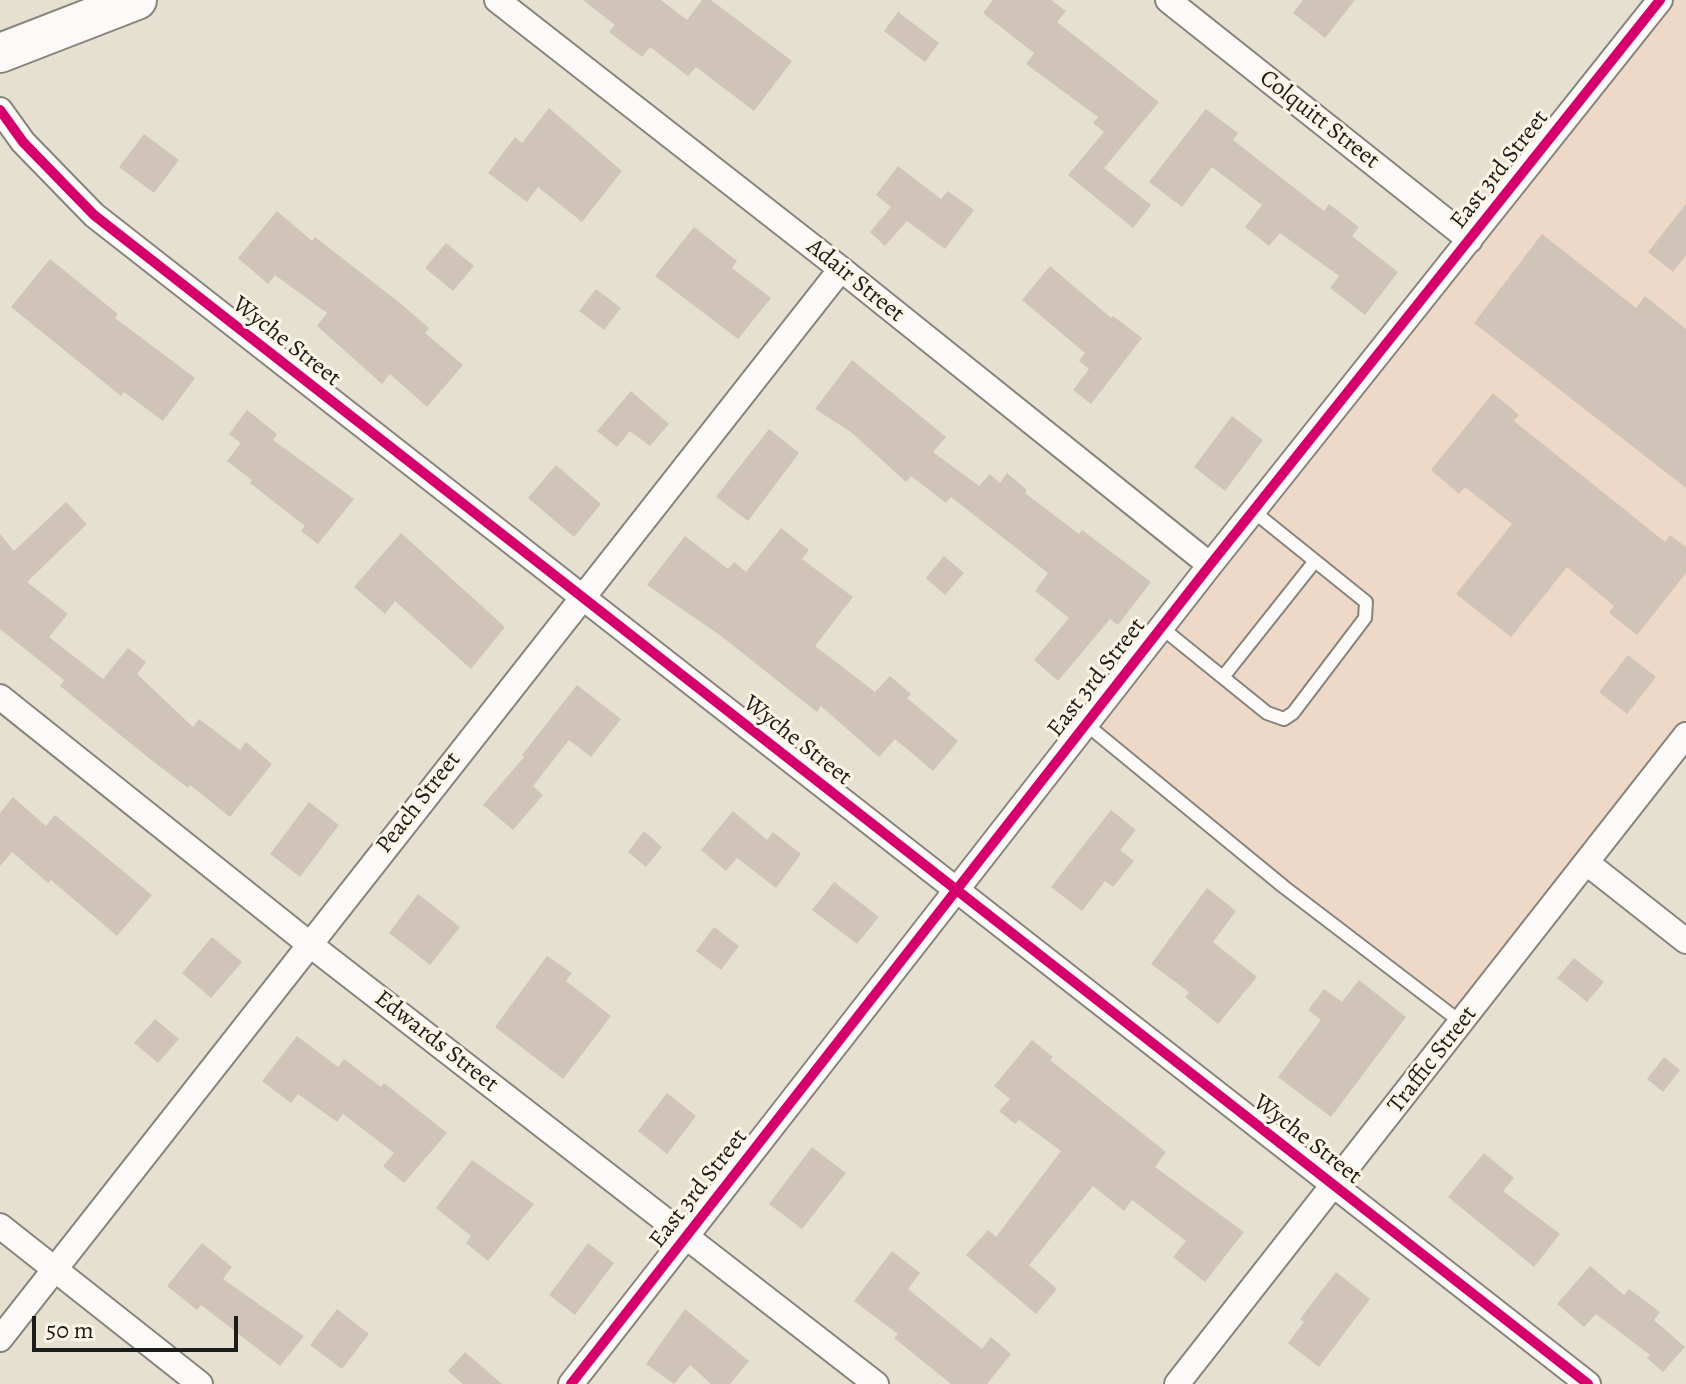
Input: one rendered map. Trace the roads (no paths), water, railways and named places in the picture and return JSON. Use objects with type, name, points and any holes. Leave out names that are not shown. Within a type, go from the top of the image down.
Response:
[{"type":"main road","points":[[0,53],[137,0]]},
{"type":"street","name":"Adair Street","points":[[497,0],[841,269],[1210,565]]},
{"type":"street","name":"Colquitt Street","points":[[1168,0],[1470,240]]},
{"type":"street","name":"East 3rd Street","points":[[571,1384],[1210,565],[1660,0]]},
{"type":"street","name":"Wyche Street","points":[[0,110],[23,142],[94,215],[1588,1384]]},
{"type":"street","name":"Peach Street","points":[[0,1339],[308,943],[841,269]]},
{"type":"street","name":"Edwards Street","points":[[0,697],[308,943],[876,1384]]},
{"type":"street","name":"Traffic Street","points":[[1177,1384],[1686,735]]},
{"type":"street","points":[[1587,863],[1686,941]]},
{"type":"street","points":[[0,1226],[200,1384]]},
{"type":"lane","points":[[1162,628],[1276,718],[1293,713],[1365,618],[1366,610],[1361,596],[1253,511]]},
{"type":"lane","points":[[1223,677],[1315,561]]},
{"type":"lane","points":[[1087,725],[1284,887],[1462,1023]]}]
